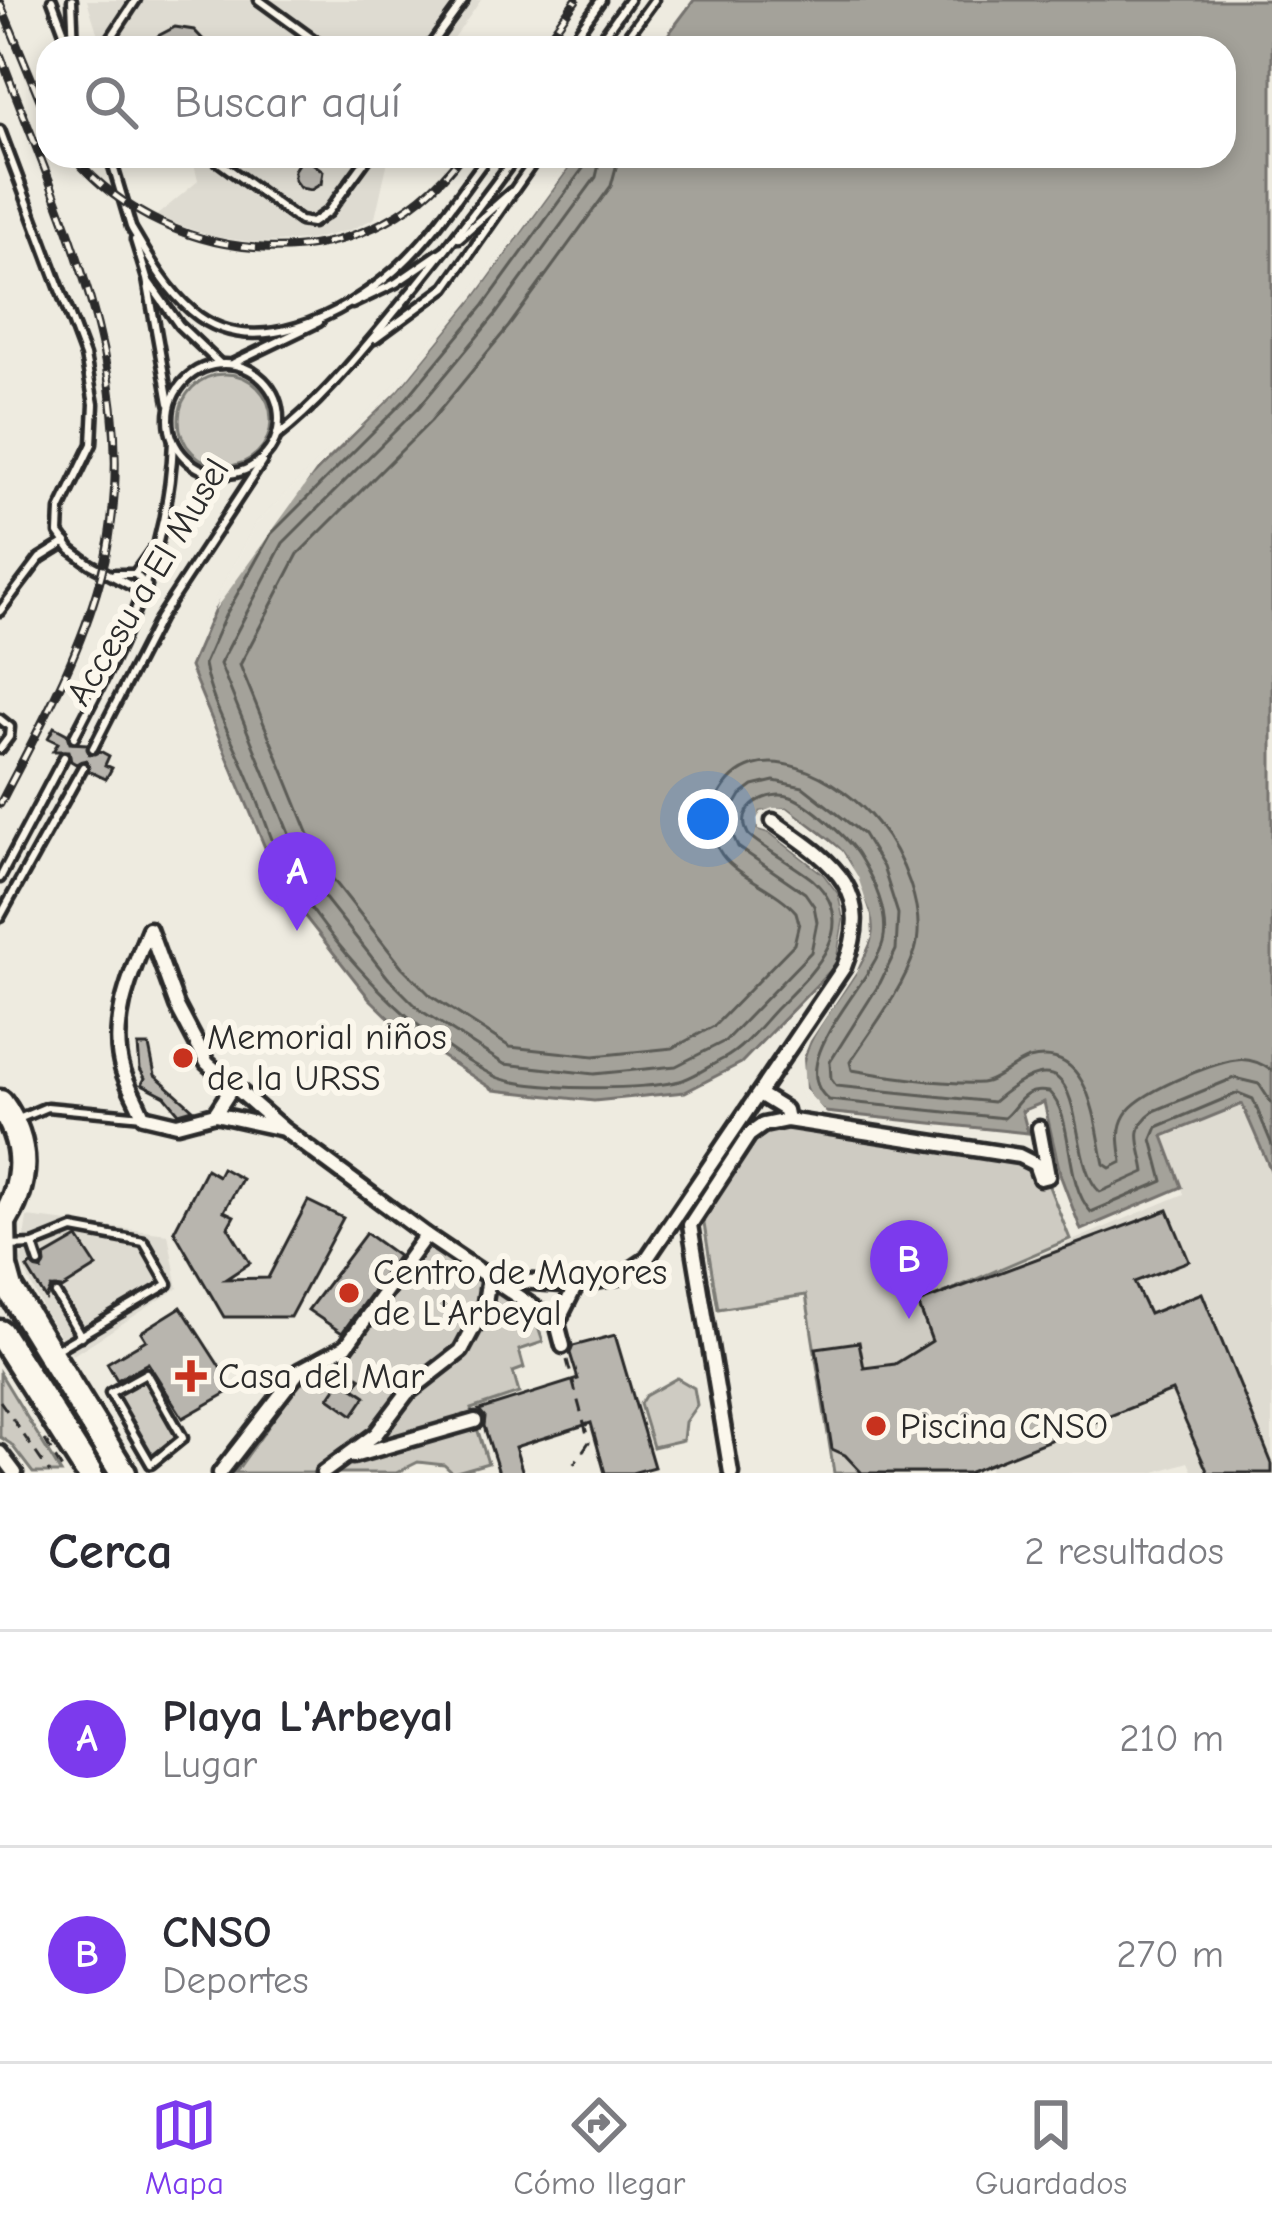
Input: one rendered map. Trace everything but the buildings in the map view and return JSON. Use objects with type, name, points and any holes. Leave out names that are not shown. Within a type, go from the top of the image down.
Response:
[{"type":"highway","points":[[6,1112],[20,1143],[23,1166],[19,1193],[2,1232],[10,1289],[85,1412],[132,1471]]},
{"type":"highway","points":[[0,1334],[89,1473]]},
{"type":"street","points":[[323,1473],[376,1434],[407,1393],[461,1351],[493,1279],[576,1285],[622,1276],[646,1260],[844,967],[854,941],[855,908],[845,880],[829,860],[773,821]]},
{"type":"street","points":[[283,1129],[214,1114],[177,1124],[143,1116],[122,1067],[120,1028],[130,976],[149,929],[178,1006],[208,1063],[283,1129],[557,1323],[563,1346]]},
{"type":"street","points":[[214,1114],[233,1086]]},
{"type":"street","points":[[759,1094],[785,1110],[787,1120]]},
{"type":"street","points":[[731,1473],[690,1225],[749,1135],[763,1125],[787,1120],[1019,1156],[1035,1164],[1040,1178],[1048,1176],[1039,1127]]},
{"type":"street","points":[[676,1215],[690,1225]]},
{"type":"street","points":[[222,1472],[237,1442],[299,1371],[346,1346],[426,1234]]},
{"type":"street","points":[[557,1323],[576,1285]]},
{"type":"street","points":[[346,1458],[475,1421]]},
{"type":"street","points":[[0,1453],[15,1473]]},
{"type":"lane","points":[[52,0],[67,36]]},
{"type":"lane","points":[[72,0],[72,36]]},
{"type":"lane","points":[[111,36],[136,0]]},
{"type":"lane","points":[[260,0],[309,36]]},
{"type":"lane","points":[[438,36],[464,0]]},
{"type":"lane","points":[[576,36],[602,0]]},
{"type":"lane","points":[[604,36],[629,0]]},
{"type":"lane","points":[[628,36],[654,0]]},
{"type":"lane","points":[[0,130],[85,356],[94,404],[92,443],[60,510],[59,533],[90,564],[135,588],[147,586]]},
{"type":"lane","points":[[114,168],[147,279],[179,325],[225,364]]},
{"type":"lane","points":[[227,168],[300,221],[312,223],[328,212],[360,168]]},
{"type":"lane","points":[[132,229],[170,286],[194,312],[220,327],[252,334],[284,330],[329,316],[394,271],[479,168]]},
{"type":"lane","points":[[277,436],[367,344],[450,246],[507,168]]},
{"type":"lane","points":[[367,344],[446,287],[529,168]]},
{"type":"lane","points":[[171,406],[185,380],[201,369],[225,364],[396,283],[450,246],[511,192]]},
{"type":"lane","name":"Accesu a El Musel","points":[[74,737],[133,625],[158,540],[173,437],[147,279]]},
{"type":"lane","name":"Accesu a El Musel","points":[[93,748],[159,620],[277,436],[280,417],[264,381],[249,370],[225,364]]},
{"type":"lane","name":"Accesu a El Musel","points":[[173,437],[182,454],[214,473],[235,473],[267,454]]},
{"type":"lane","points":[[135,574],[158,540]]},
{"type":"lane","points":[[0,611],[40,559],[66,542]]},
{"type":"lane","points":[[112,574],[135,574],[147,586]]},
{"type":"lane","points":[[0,719],[10,727],[0,748]]},
{"type":"lane","points":[[0,878],[64,757]]},
{"type":"lane","points":[[0,917],[83,767]]},
{"type":"lane","points":[[6,1112],[47,1107],[143,1116]]},
{"type":"lane","points":[[2,1232],[33,1245],[73,1229],[144,1242],[168,1284],[49,1353]]},
{"type":"lane","points":[[33,1245],[39,1263]]},
{"type":"lane","points":[[56,1294],[81,1336]]},
{"type":"lane","points":[[132,1471],[151,1464],[183,1438],[146,1373],[110,1393],[151,1464]]},
{"type":"path","points":[[563,1346],[590,1442],[574,1464]]},
{"type":"path","points":[[0,1401],[50,1473]]},
{"type":"shaded area","points":[[87,0],[481,0],[456,36],[98,36]]},
{"type":"shaded area","points":[[195,168],[386,168],[375,218],[310,240],[259,243],[214,237],[155,217],[198,181]]},
{"type":"shaded area","points":[[225,374],[257,388],[271,420],[257,452],[225,466],[193,452],[179,420],[193,388]]},
{"type":"shaded area","points":[[1242,1105],[1272,1176],[1272,1473],[1193,1473],[1188,1462],[1152,1473],[992,1473],[989,1467],[974,1473],[909,1404],[944,1358],[920,1305],[1184,1194],[1165,1137]]},
{"type":"shaded area","points":[[786,1126],[1017,1158],[1032,1170],[1039,1186],[1048,1184],[1070,1239],[918,1304],[938,1357],[906,1402],[970,1473],[834,1473],[806,1295],[718,1309],[703,1218],[746,1150]]},
{"type":"shaded area","points":[[27,1217],[168,1234],[178,1288],[73,1355],[45,1313],[21,1263]]},
{"type":"shaded area","points":[[428,1242],[545,1321],[538,1327],[543,1342],[519,1350],[524,1368],[513,1372],[519,1393],[471,1409],[488,1463],[453,1473],[444,1465],[418,1462],[396,1473],[235,1473],[305,1375],[326,1386]]},
{"type":"shaded area","points":[[0,1373],[61,1473],[33,1473],[0,1437]]},
{"type":"shaded area","points":[[146,1373],[183,1438],[151,1464],[110,1393]]},
{"type":"shaded area","points":[[677,1378],[694,1388],[697,1405],[685,1422],[683,1440],[653,1447],[640,1404],[645,1396]]},
{"type":"water","points":[[694,0],[1272,0],[1272,1173],[1242,1104],[1163,1136],[1182,1187],[1081,1230],[1061,1177],[1044,1102],[1022,1111],[1028,1133],[825,1112],[807,1091],[802,1070],[820,1024],[865,955],[872,921],[843,852],[787,808],[761,812],[758,829],[771,833],[824,874],[839,894],[844,920],[836,965],[741,1063],[685,1092],[594,1101],[494,1090],[403,1031],[369,998],[281,886],[190,667],[214,611],[261,527],[398,390],[474,297],[568,168],[1236,168],[1236,36],[667,36]]},
{"type":"pier","points":[[561,168],[568,168],[474,297],[398,390],[319,466],[214,611],[221,592],[202,624],[256,523],[394,386]]},
{"type":"pier","points":[[787,808],[842,851],[858,877],[871,916],[872,937],[857,970],[803,1058],[805,1089],[831,1119],[809,1107],[800,1092],[797,1057],[851,967],[866,936],[865,917],[853,879],[838,855],[785,814],[765,817],[764,825],[828,869],[845,892],[850,921],[839,967],[844,920],[839,894],[824,874],[771,833],[758,829],[761,812]]},
{"type":"railway","points":[[550,36],[576,0]]},
{"type":"railway","points":[[0,3],[36,90]]},
{"type":"railway","points":[[0,54],[36,147]]},
{"type":"railway","points":[[0,804],[81,638],[100,580],[113,510],[115,442],[108,376],[94,311],[44,168]]},
{"type":"railway","points":[[86,168],[114,195],[161,223],[214,241],[268,248],[322,244],[374,227],[421,198],[450,168]]},
{"type":"place","name":"Playa L'Arbeyal","points":[[297,931]]},
{"type":"place","name":"Memorial niños de la URSS","points":[[183,1058]]},
{"type":"place","name":"Centro de Mayores de L'Arbeyal","points":[[349,1293]]},
{"type":"place","name":"CNSO","points":[[909,1319]]},
{"type":"place","name":"Casa del Mar","points":[[191,1376]]},
{"type":"place","name":"Piscina CNSO","points":[[876,1426]]}]
